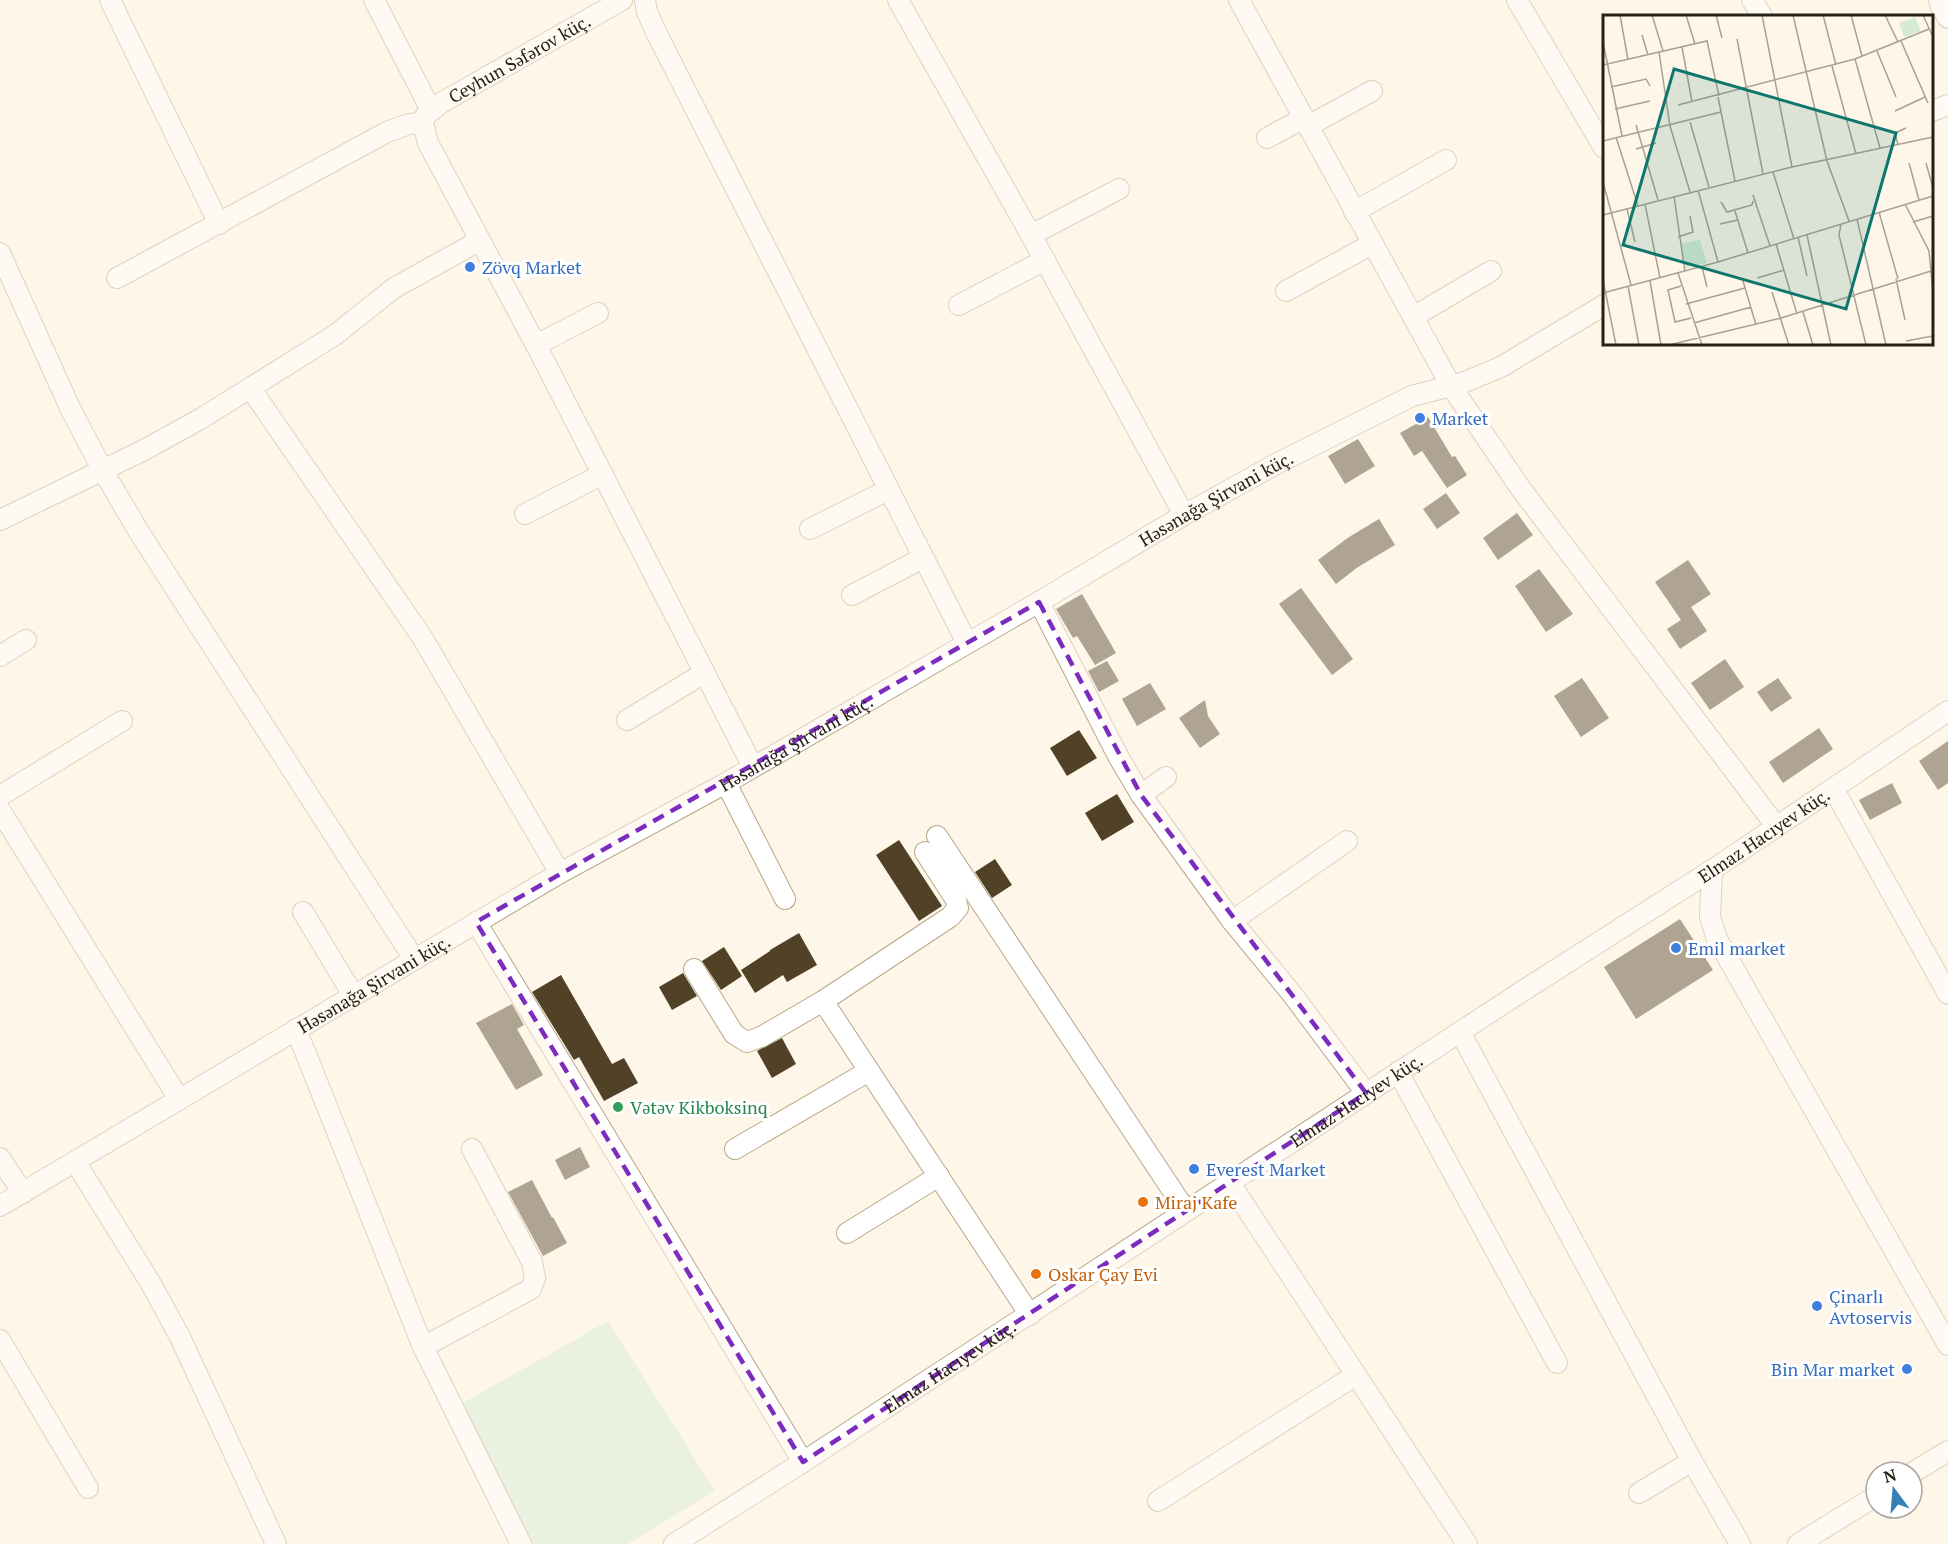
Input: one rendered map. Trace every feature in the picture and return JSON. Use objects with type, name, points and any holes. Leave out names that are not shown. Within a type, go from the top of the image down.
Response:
[{"type":"street","points":[[110,0],[219,224]]},
{"type":"street","points":[[374,0],[427,116],[428,143],[536,345],[753,767]]},
{"type":"street","name":"Ceyhun Səfərov küç.","points":[[117,278],[387,132],[427,116],[622,0]]},
{"type":"street","points":[[645,0],[657,36],[966,644]]},
{"type":"street","points":[[898,0],[1045,260],[1184,515]]},
{"type":"street","points":[[1239,0],[1451,386],[1521,489],[1776,826]]},
{"type":"street","points":[[1517,0],[1603,145]]},
{"type":"street","points":[[1752,0],[1761,15]]},
{"type":"street","points":[[1939,0],[1948,18]]},
{"type":"street","points":[[1268,138],[1372,91]]},
{"type":"street","points":[[1354,212],[1446,160]]},
{"type":"street","points":[[1031,235],[1119,189]]},
{"type":"street","points":[[0,519],[172,435],[251,389],[335,335],[394,288],[479,241]]},
{"type":"street","points":[[1286,291],[1372,244]]},
{"type":"street","points":[[0,253],[71,410],[102,469],[139,532],[414,959]]},
{"type":"street","points":[[959,305],[1045,260]]},
{"type":"street","points":[[1413,317],[1491,272]]},
{"type":"street","name":"Həsənağa Şirvani küç.","points":[[0,1206],[76,1163],[476,922],[560,873],[726,783],[1039,602],[1184,515],[1392,405],[1423,392],[1451,386],[1501,367],[1603,306]]},
{"type":"street","points":[[536,345],[598,313]]},
{"type":"street","points":[[251,389],[422,637],[560,873]]},
{"type":"street","points":[[525,514],[603,474]]},
{"type":"street","points":[[810,530],[888,490]]},
{"type":"street","points":[[852,595],[923,558]]},
{"type":"street","points":[[1039,602],[1119,758],[1141,795],[1232,921],[1292,994],[1366,1093]]},
{"type":"street","points":[[0,656],[26,640]]},
{"type":"street","points":[[627,720],[705,673]]},
{"type":"street","name":"Elmaz Hacıyev küç.","points":[[684,1541],[1398,1072],[1712,870],[1948,711]]},
{"type":"street","points":[[0,796],[122,721]]},
{"type":"street","points":[[1141,795],[1166,777]]},
{"type":"street","points":[[726,783],[785,899]]},
{"type":"street","points":[[1833,788],[1948,994]]},
{"type":"street","points":[[0,810],[179,1099]]},
{"type":"street","points":[[937,836],[1186,1211]]},
{"type":"street","points":[[1232,921],[1347,841]]},
{"type":"street","points":[[694,969],[734,1034],[747,1042],[761,1037],[823,1001],[950,917],[958,908],[956,900],[925,852]]},
{"type":"street","points":[[1712,870],[1710,917],[1717,939],[1948,1345]]},
{"type":"street","points":[[303,912],[353,995]]},
{"type":"street","points":[[476,922],[803,1462]]},
{"type":"street","points":[[823,1001],[1030,1315]]},
{"type":"street","points":[[296,1029],[423,1347],[521,1544]]},
{"type":"street","points":[[1460,1032],[1692,1461],[1740,1544]]},
{"type":"street","points":[[735,1149],[869,1071]]},
{"type":"street","points":[[1398,1072],[1557,1363]]},
{"type":"street","points":[[423,1347],[531,1289],[535,1278],[532,1262],[472,1149]]},
{"type":"street","points":[[0,1158],[23,1193]]},
{"type":"street","points":[[76,1163],[150,1282],[180,1337],[276,1544]]},
{"type":"street","points":[[847,1233],[939,1176]]},
{"type":"street","points":[[1230,1183],[1467,1544]]},
{"type":"street","points":[[0,1340],[88,1488]]},
{"type":"street","points":[[1158,1501],[1356,1375]]},
{"type":"street","points":[[1924,1466],[1948,1451]]},
{"type":"street","points":[[1639,1493],[1692,1461]]},
{"type":"street","points":[[1798,1544],[1864,1503]]},
{"type":"highlighted area","points":[[1039,602],[1141,795],[1366,1093],[803,1462],[476,922]]},
{"type":"green space","points":[[608,1321],[715,1491],[628,1544],[526,1544],[461,1404]]},
{"type":"building","points":[[1428,417],[1452,457],[1455,456],[1467,475],[1447,488],[1422,451],[1414,456],[1400,433]]},
{"type":"building","points":[[1358,439],[1375,466],[1345,484],[1328,456]]},
{"type":"building","points":[[1446,493],[1460,513],[1437,529],[1423,509]]},
{"type":"building","points":[[1517,513],[1533,535],[1498,560],[1483,538]]},
{"type":"building","points":[[1379,519],[1395,545],[1358,567],[1336,584],[1318,560]]},
{"type":"building","points":[[1688,560],[1711,594],[1691,607],[1707,631],[1680,649],[1667,629],[1681,620],[1655,582]]},
{"type":"building","points":[[1539,569],[1573,614],[1546,632],[1515,586]]},
{"type":"building","points":[[1301,588],[1353,659],[1332,675],[1279,604]]},
{"type":"building","points":[[1082,594],[1116,653],[1095,665],[1077,636],[1073,638],[1056,609]]},
{"type":"building","points":[[1725,659],[1744,687],[1710,710],[1691,683]]},
{"type":"building","points":[[1107,661],[1119,681],[1099,692],[1088,671]]},
{"type":"building","points":[[1582,678],[1609,718],[1581,737],[1554,696]]},
{"type":"building","points":[[1778,678],[1792,698],[1771,712],[1757,692]]},
{"type":"building","points":[[1150,683],[1166,709],[1137,726],[1122,699]]},
{"type":"building","points":[[1205,700],[1208,716],[1220,734],[1200,748],[1179,718]]},
{"type":"building","points":[[1819,728],[1833,749],[1783,783],[1769,762]]},
{"type":"building","points":[[1079,730],[1097,758],[1067,776],[1050,748]]},
{"type":"building","points":[[1948,741],[1948,783],[1938,790],[1919,761]]},
{"type":"building","points":[[1892,783],[1902,803],[1870,820],[1859,800]]},
{"type":"building","points":[[1117,794],[1134,822],[1102,841],[1085,813]]},
{"type":"building","points":[[899,840],[942,906],[919,921],[876,855]]},
{"type":"building","points":[[995,859],[1012,885],[992,898],[975,872]]},
{"type":"building","points":[[1680,919],[1713,970],[1636,1019],[1604,967]]},
{"type":"building","points":[[799,933],[817,965],[787,982],[783,975],[755,993],[741,970]]},
{"type":"building","points":[[724,947],[742,976],[721,990],[702,961]]},
{"type":"building","points":[[683,973],[697,996],[672,1010],[659,987]]},
{"type":"building","points":[[561,975],[612,1064],[624,1058],[638,1083],[604,1101],[579,1057],[574,1060],[532,992]]},
{"type":"building","points":[[512,1004],[524,1025],[517,1029],[543,1075],[516,1090],[476,1023]]},
{"type":"building","points":[[782,1038],[796,1064],[772,1078],[757,1051]]},
{"type":"building","points":[[580,1147],[590,1167],[565,1180],[555,1160]]},
{"type":"building","points":[[532,1180],[567,1243],[543,1256],[508,1192]]},
{"type":"place","name":"Zövq Market","points":[[470,267]]},
{"type":"place","name":"Market","points":[[1420,418]]},
{"type":"place","name":"Emil market","points":[[1676,948]]},
{"type":"place","name":"Vətəv Kikboksinq","points":[[618,1107]]},
{"type":"place","name":"Everest Market","points":[[1194,1169]]},
{"type":"place","name":"Miraj Kafe","points":[[1143,1202]]},
{"type":"place","name":"Oskar Çay Evi","points":[[1036,1274]]},
{"type":"place","name":"Çinarlı Avtoservis","points":[[1817,1306]]},
{"type":"place","name":"Bin Mar market","points":[[1907,1369]]}]
